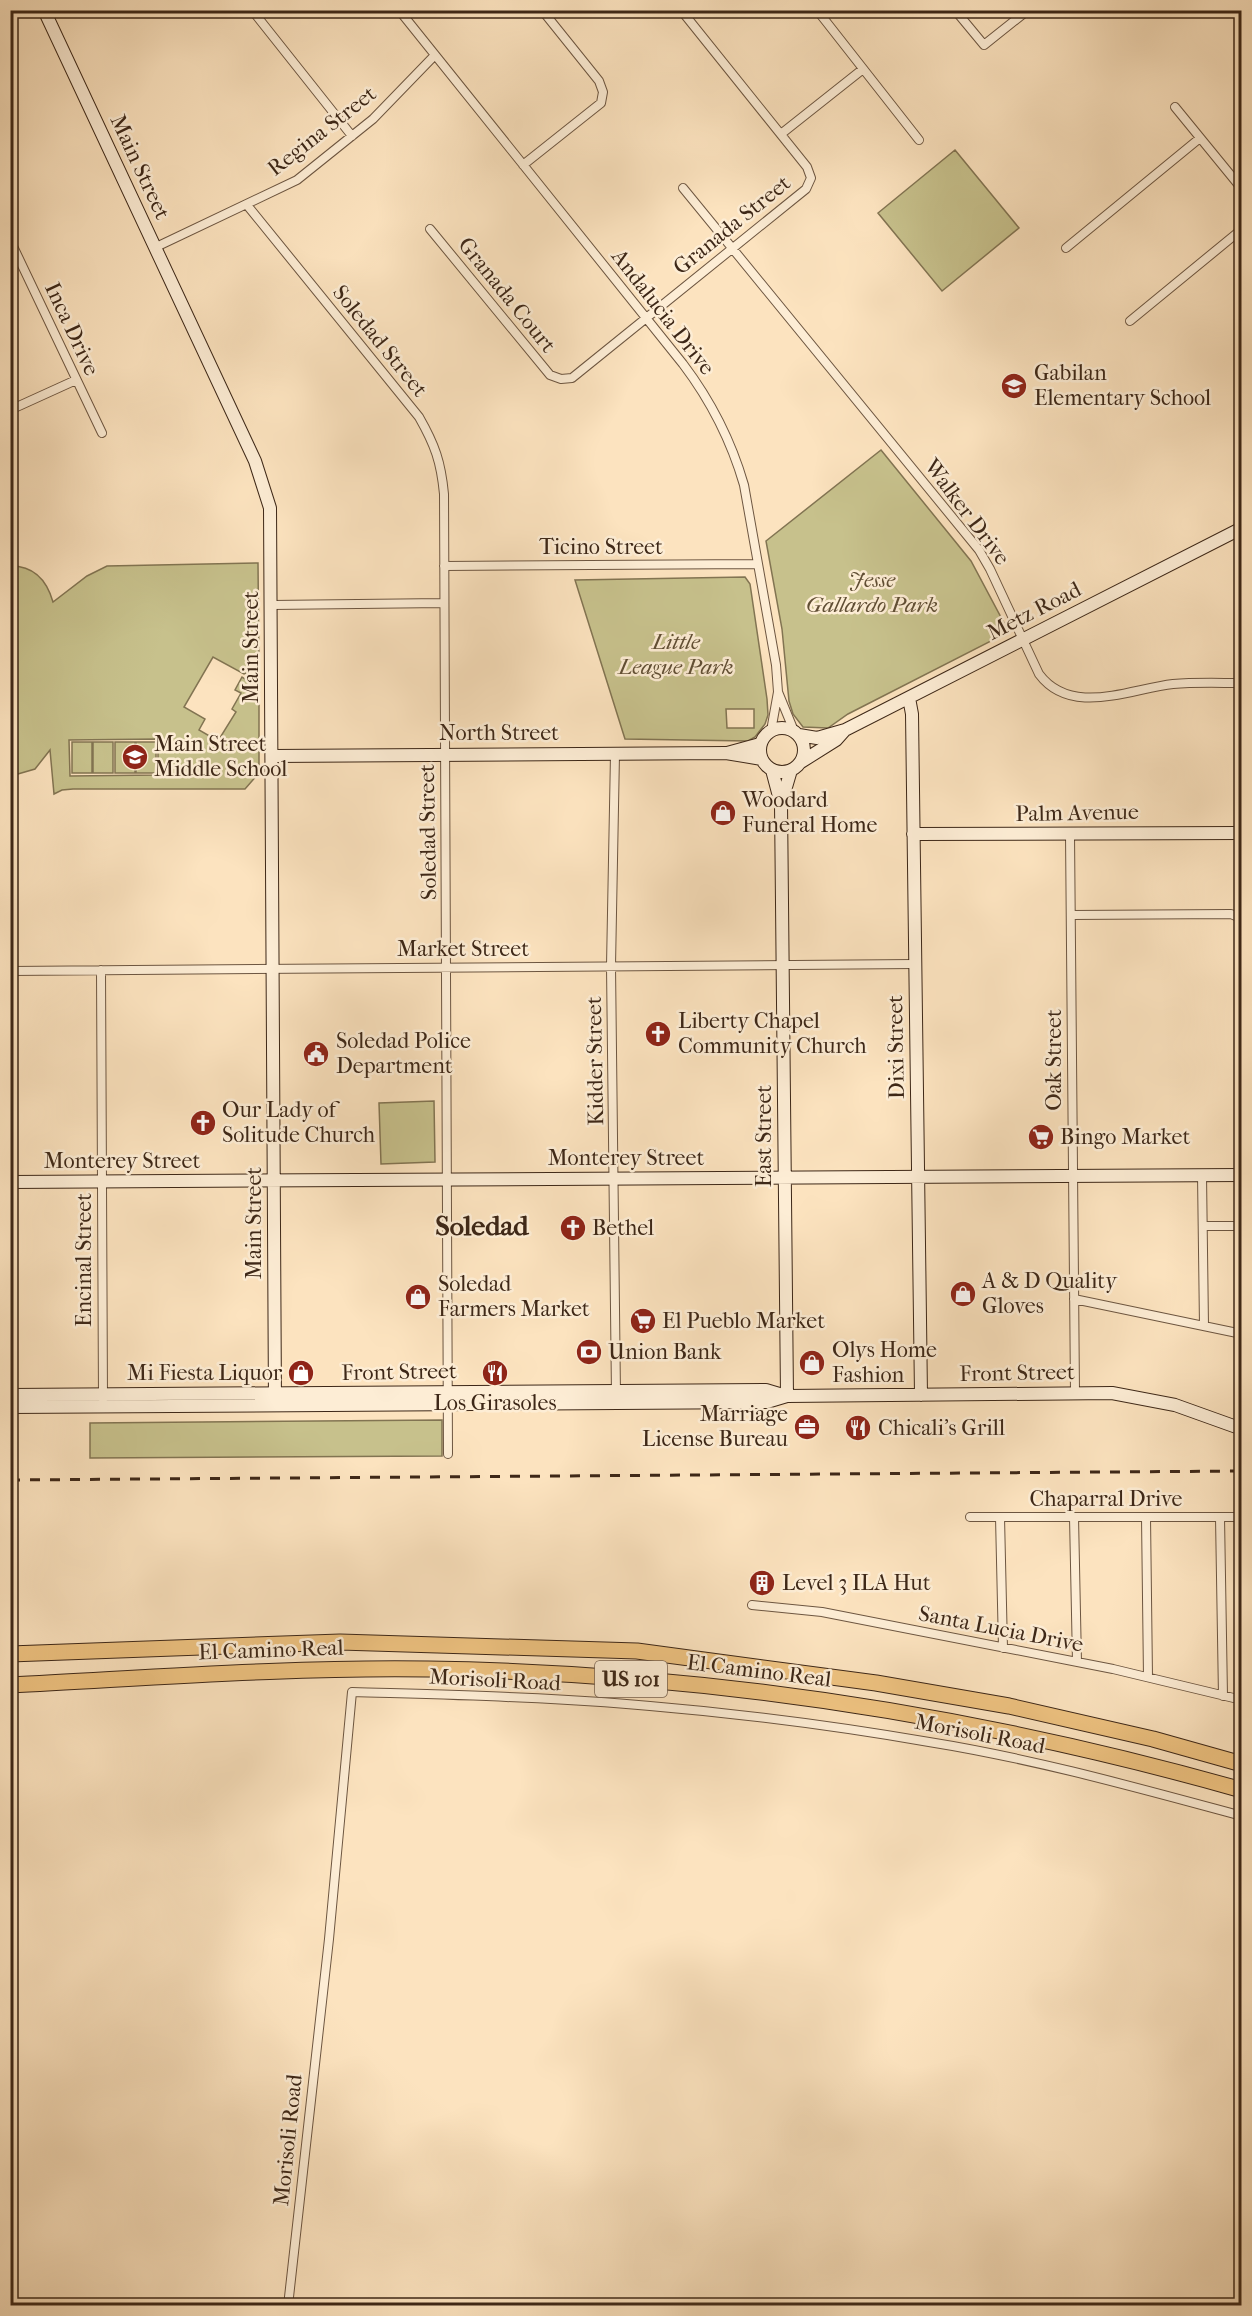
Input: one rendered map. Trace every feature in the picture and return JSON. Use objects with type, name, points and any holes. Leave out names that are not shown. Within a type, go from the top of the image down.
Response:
[{"type":"highway","name":"El Camino Real","points":[[10,1654],[340,1641],[637,1651],[876,1683],[1009,1706],[1152,1739],[1242,1764]]},
{"type":"highway","name":"El Camino Real","points":[[10,1685],[352,1669],[482,1670],[647,1681],[836,1703],[970,1727],[1103,1755],[1242,1790]]},
{"type":"street","name":"Main Street","points":[[44,10],[264,484],[270,508],[276,1182],[275,1400]]},
{"type":"street","points":[[252,10],[352,136]]},
{"type":"street","name":"Andalucia Drive","points":[[399,10],[698,383],[724,430],[744,484],[776,665],[778,692],[771,730]]},
{"type":"street","points":[[523,165],[601,103],[603,92],[599,81],[542,10]]},
{"type":"street","name":"Granada Street","points":[[646,317],[806,189],[811,178],[807,167],[681,10]]},
{"type":"street","points":[[817,10],[919,140]]},
{"type":"street","points":[[955,10],[984,45],[1028,10]]},
{"type":"street","name":"Regina Street","points":[[154,248],[297,180],[373,119],[435,55]]},
{"type":"street","points":[[781,134],[863,69]]},
{"type":"street","points":[[1175,107],[1242,189]]},
{"type":"street","points":[[1066,249],[1200,138]]},
{"type":"street","name":"Walker Drive","points":[[684,188],[979,550],[1044,681],[1055,690],[1069,696],[1111,696],[1174,684],[1242,683]]},
{"type":"street","name":"Soledad Street","points":[[247,205],[419,417],[435,444],[442,465],[447,967],[448,1454]]},
{"type":"street","name":"Granada Court","points":[[430,229],[549,375],[561,379],[572,378],[646,317]]},
{"type":"street","points":[[1130,321],[1242,229]]},
{"type":"street","name":"Inca Drive","points":[[10,240],[102,433]]},
{"type":"street","points":[[10,410],[76,380]]},
{"type":"street","name":"Metz Road","points":[[797,733],[817,738],[845,730],[1242,528]]},
{"type":"street","name":"Ticino Street","points":[[444,566],[757,564]]},
{"type":"street","points":[[272,605],[443,603]]},
{"type":"street","name":"Andalucia Drive","points":[[778,692],[797,733]]},
{"type":"street","name":"Dixi Street","points":[[909,698],[912,714],[921,1395]]},
{"type":"street","points":[[783,728],[797,733],[804,746],[801,762],[791,770],[782,773],[772,770],[762,759],[760,744],[771,730],[783,728]]},
{"type":"street","name":"Metz Road","points":[[801,762],[836,740],[845,730]]},
{"type":"street","name":"North Street","points":[[726,753],[732,749],[760,744]]},
{"type":"street","name":"North Street","points":[[273,756],[726,753],[762,759]]},
{"type":"street","name":"Kidder Street","points":[[615,754],[611,966],[616,1398]]},
{"type":"street","name":"East Street","points":[[772,770],[781,804],[787,1396]]},
{"type":"street","name":"East Street","points":[[781,804],[791,770]]},
{"type":"street","name":"Palm Avenue","points":[[913,834],[1242,833]]},
{"type":"street","name":"Oak Street","points":[[1070,834],[1075,1393]]},
{"type":"street","points":[[1071,915],[1231,914],[1239,918],[1242,923]]},
{"type":"street","name":"Market Street","points":[[10,971],[915,964]]},
{"type":"street","name":"Encinal Street","points":[[101,970],[103,1401]]},
{"type":"street","points":[[1202,1175],[1204,1326]]},
{"type":"street","name":"Monterey Street","points":[[10,1182],[1242,1175]]},
{"type":"street","points":[[1203,1226],[1242,1226]]},
{"type":"street","points":[[1074,1299],[1242,1334]]},
{"type":"street","name":"Front Street","points":[[10,1407],[103,1401],[616,1398],[766,1390],[787,1396],[1075,1393],[1143,1397],[1197,1412],[1242,1429]]},
{"type":"street","name":"Front Street","points":[[10,1395],[103,1401]]},
{"type":"street","name":"Chaparral Drive","points":[[970,1517],[1242,1517]]},
{"type":"street","points":[[1000,1517],[1003,1648]]},
{"type":"street","points":[[1074,1517],[1077,1662]]},
{"type":"street","points":[[1146,1517],[1148,1677]]},
{"type":"street","points":[[1220,1517],[1223,1695]]},
{"type":"street","name":"Santa Lucia Drive","points":[[752,1605],[822,1612],[1077,1662],[1242,1700]]},
{"type":"street","name":"Morisoli Road","points":[[288,2306],[330,1939],[352,1692],[496,1696],[650,1706],[778,1719],[930,1742],[1018,1759],[1116,1781],[1242,1816]]},
{"type":"green space","points":[[955,150],[1019,228],[942,291],[878,213]]},
{"type":"green space","name":"Jesse Gallardo Park","points":[[881,450],[971,561],[1004,623],[1004,630],[995,639],[848,714],[828,728],[803,727],[793,714],[789,701],[782,629],[766,541]]},
{"type":"green space","points":[[258,563],[259,669],[244,674],[213,657],[184,707],[205,719],[199,730],[218,741],[236,712],[232,709],[241,693],[235,690],[242,677],[259,688],[259,773],[245,789],[73,789],[62,790],[54,794],[50,750],[35,769],[11,776],[11,566],[26,569],[38,576],[43,581],[53,602],[87,576],[107,566]],"holes":[[[158,739],[158,775],[70,776],[69,740]]]},
{"type":"green space","name":"Little League Park","points":[[745,577],[750,584],[768,715],[765,724],[755,737],[748,741],[625,739],[575,580]],"holes":[[[726,709],[754,709],[754,728],[727,728]]]},
{"type":"green space","points":[[72,742],[92,742],[92,773],[72,773]]},
{"type":"green space","points":[[93,742],[113,742],[113,773],[93,773]]},
{"type":"green space","points":[[115,742],[135,742],[135,773],[115,773]]},
{"type":"green space","points":[[136,742],[156,742],[156,773],[136,773]]},
{"type":"green space","points":[[434,1101],[435,1162],[381,1164],[379,1103]]},
{"type":"green space","points":[[442,1420],[442,1456],[90,1458],[90,1423]]},
{"type":"railway","points":[[10,1480],[1242,1471]]},
{"type":"place","name":"Gabilan Elementary School","points":[[1014,386]]},
{"type":"place","name":"Main Street Middle School","points":[[135,757]]},
{"type":"place","name":"Woodard Funeral Home","points":[[723,813]]},
{"type":"place","name":"Liberty Chapel Community Church","points":[[658,1034]]},
{"type":"place","name":"Soledad Police Department","points":[[316,1054]]},
{"type":"place","name":"Our Lady of Solitude Church","points":[[203,1123]]},
{"type":"place","name":"Bingo Market","points":[[1041,1137]]},
{"type":"place","name":"Bethel","points":[[573,1228]]},
{"type":"place","name":"A & D Quality Gloves","points":[[963,1294]]},
{"type":"place","name":"Soledad Farmers Market","points":[[418,1297]]},
{"type":"place","name":"El Pueblo Market","points":[[643,1321]]},
{"type":"place","name":"Union Bank","points":[[589,1352]]},
{"type":"place","name":"Olys Home Fashion","points":[[812,1363]]},
{"type":"place","name":"Mi Fiesta Liquor","points":[[301,1373]]},
{"type":"place","name":"Los Girasoles","points":[[495,1373]]},
{"type":"place","name":"Marriage License Bureau","points":[[807,1427]]},
{"type":"place","name":"Chicali's Grill","points":[[858,1428]]},
{"type":"place","name":"Level 3 ILA Hut","points":[[762,1583]]},
{"type":"district","name":"Soledad","points":[[482,1225]]}]
